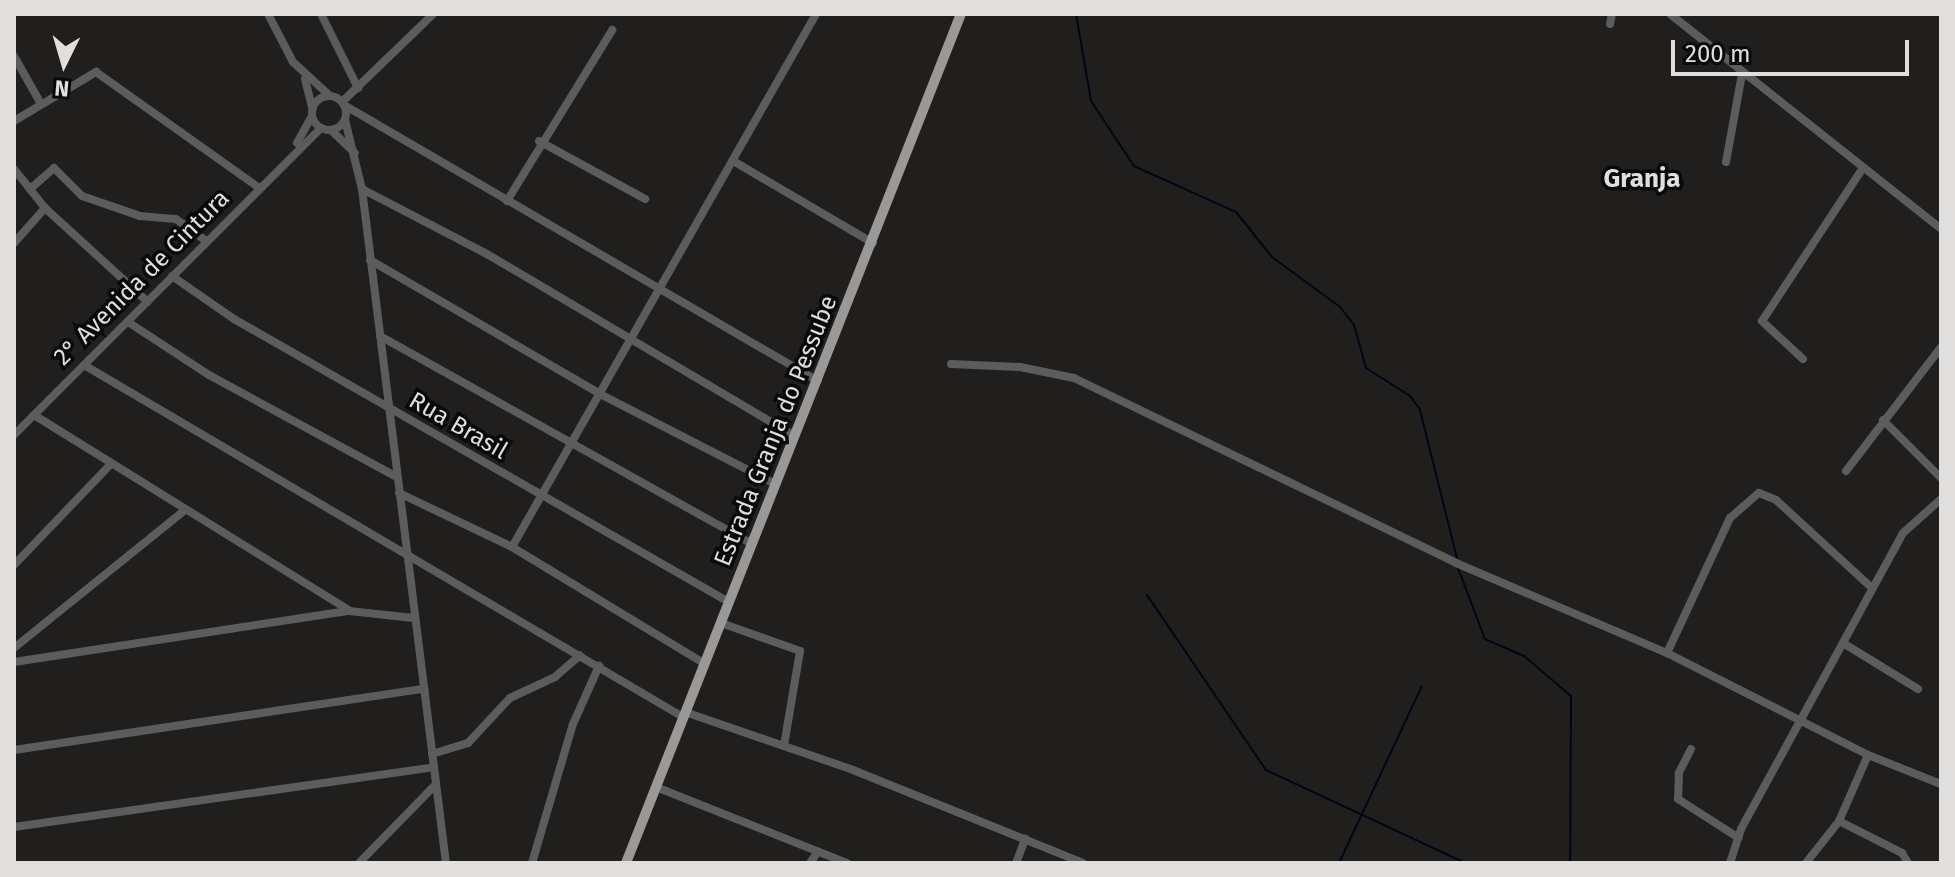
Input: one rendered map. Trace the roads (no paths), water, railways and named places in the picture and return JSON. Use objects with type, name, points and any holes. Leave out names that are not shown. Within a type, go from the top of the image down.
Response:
[{"type":"main road","name":"Estrada Granja do Pessube","points":[[626,863],[961,14]]},
{"type":"street","points":[[268,14],[304,78],[312,112],[326,129],[355,153]]},
{"type":"street","points":[[321,14],[358,88]]},
{"type":"street","points":[[343,103],[433,14]]},
{"type":"street","points":[[512,547],[735,162],[816,14]]},
{"type":"street","points":[[1670,14],[1941,229]]},
{"type":"street","points":[[507,201],[539,141],[612,30]]},
{"type":"street","points":[[14,56],[41,104]]},
{"type":"street","points":[[14,121],[96,72],[259,188]]},
{"type":"street","points":[[1726,162],[1742,74]]},
{"type":"street","points":[[304,78],[329,96],[658,292],[818,381]]},
{"type":"street","points":[[295,147],[312,112],[329,96]]},
{"type":"street","points":[[343,103],[362,189],[446,863]]},
{"type":"street","points":[[295,147],[345,118],[374,123]]},
{"type":"street","points":[[539,141],[645,199]]},
{"type":"street","name":"2° Avenida de Cintura","points":[[15,431],[148,302],[295,147]]},
{"type":"street","points":[[735,162],[873,243]]},
{"type":"street","points":[[30,189],[54,168],[82,196],[140,216],[176,219],[206,241]]},
{"type":"street","points":[[1803,359],[1762,321],[1863,168]]},
{"type":"street","points":[[14,169],[45,208],[148,302]]},
{"type":"street","points":[[362,189],[487,254],[629,341],[795,436]]},
{"type":"street","points":[[14,243],[45,208]]},
{"type":"street","points":[[370,260],[600,394],[775,484]]},
{"type":"street","name":"Rua Brasil","points":[[172,276],[542,498],[729,602]]},
{"type":"street","points":[[128,322],[209,375],[397,477]]},
{"type":"street","points":[[380,336],[570,446],[751,543]]},
{"type":"street","points":[[1846,471],[1941,347]]},
{"type":"street","points":[[951,364],[1020,367],[1074,378],[1456,563],[1667,653],[1868,755],[1941,784]]},
{"type":"street","points":[[84,365],[407,559],[684,714],[784,746],[1083,863]]},
{"type":"street","points":[[34,415],[349,611]]},
{"type":"street","points":[[1883,420],[1941,478]]},
{"type":"street","points":[[14,565],[110,465]]},
{"type":"street","points":[[399,493],[512,547],[705,664]]},
{"type":"street","points":[[1667,653],[1730,518],[1759,493],[1776,500],[1872,588]]},
{"type":"street","points":[[1730,863],[1739,838],[1903,533],[1941,499]]},
{"type":"street","points":[[14,648],[185,510]]},
{"type":"street","points":[[14,662],[349,611],[414,618]]},
{"type":"street","points":[[721,623],[800,651],[784,746]]},
{"type":"street","points":[[1843,643],[1918,689]]},
{"type":"street","points":[[432,754],[468,743],[500,706],[555,677],[580,655]]},
{"type":"street","points":[[532,863],[564,751],[599,666]]},
{"type":"street","points":[[14,750],[424,689]]},
{"type":"street","points":[[1691,749],[1679,773],[1678,799],[1739,838]]},
{"type":"street","points":[[1806,863],[1820,854],[1839,821],[1868,755]]},
{"type":"street","points":[[14,827],[433,767]]},
{"type":"street","points":[[359,863],[435,785]]},
{"type":"street","points":[[656,787],[847,863]]},
{"type":"street","points":[[1839,821],[1902,853],[1908,863]]},
{"type":"street","points":[[1016,863],[1025,839]]},
{"type":"street","points":[[810,863],[818,851]]},
{"type":"waterway","points":[[1076,14],[1091,101],[1134,166],[1236,212],[1272,257],[1340,307],[1354,325],[1366,368],[1410,396],[1420,410],[1457,558]]},
{"type":"waterway","points":[[1458,568],[1485,639],[1524,656],[1571,696],[1570,863]]},
{"type":"waterway","points":[[1147,595],[1266,770],[1465,863]]},
{"type":"waterway","points":[[1339,863],[1422,686]]},
{"type":"district","name":"Granja","points":[[1642,179]]}]
